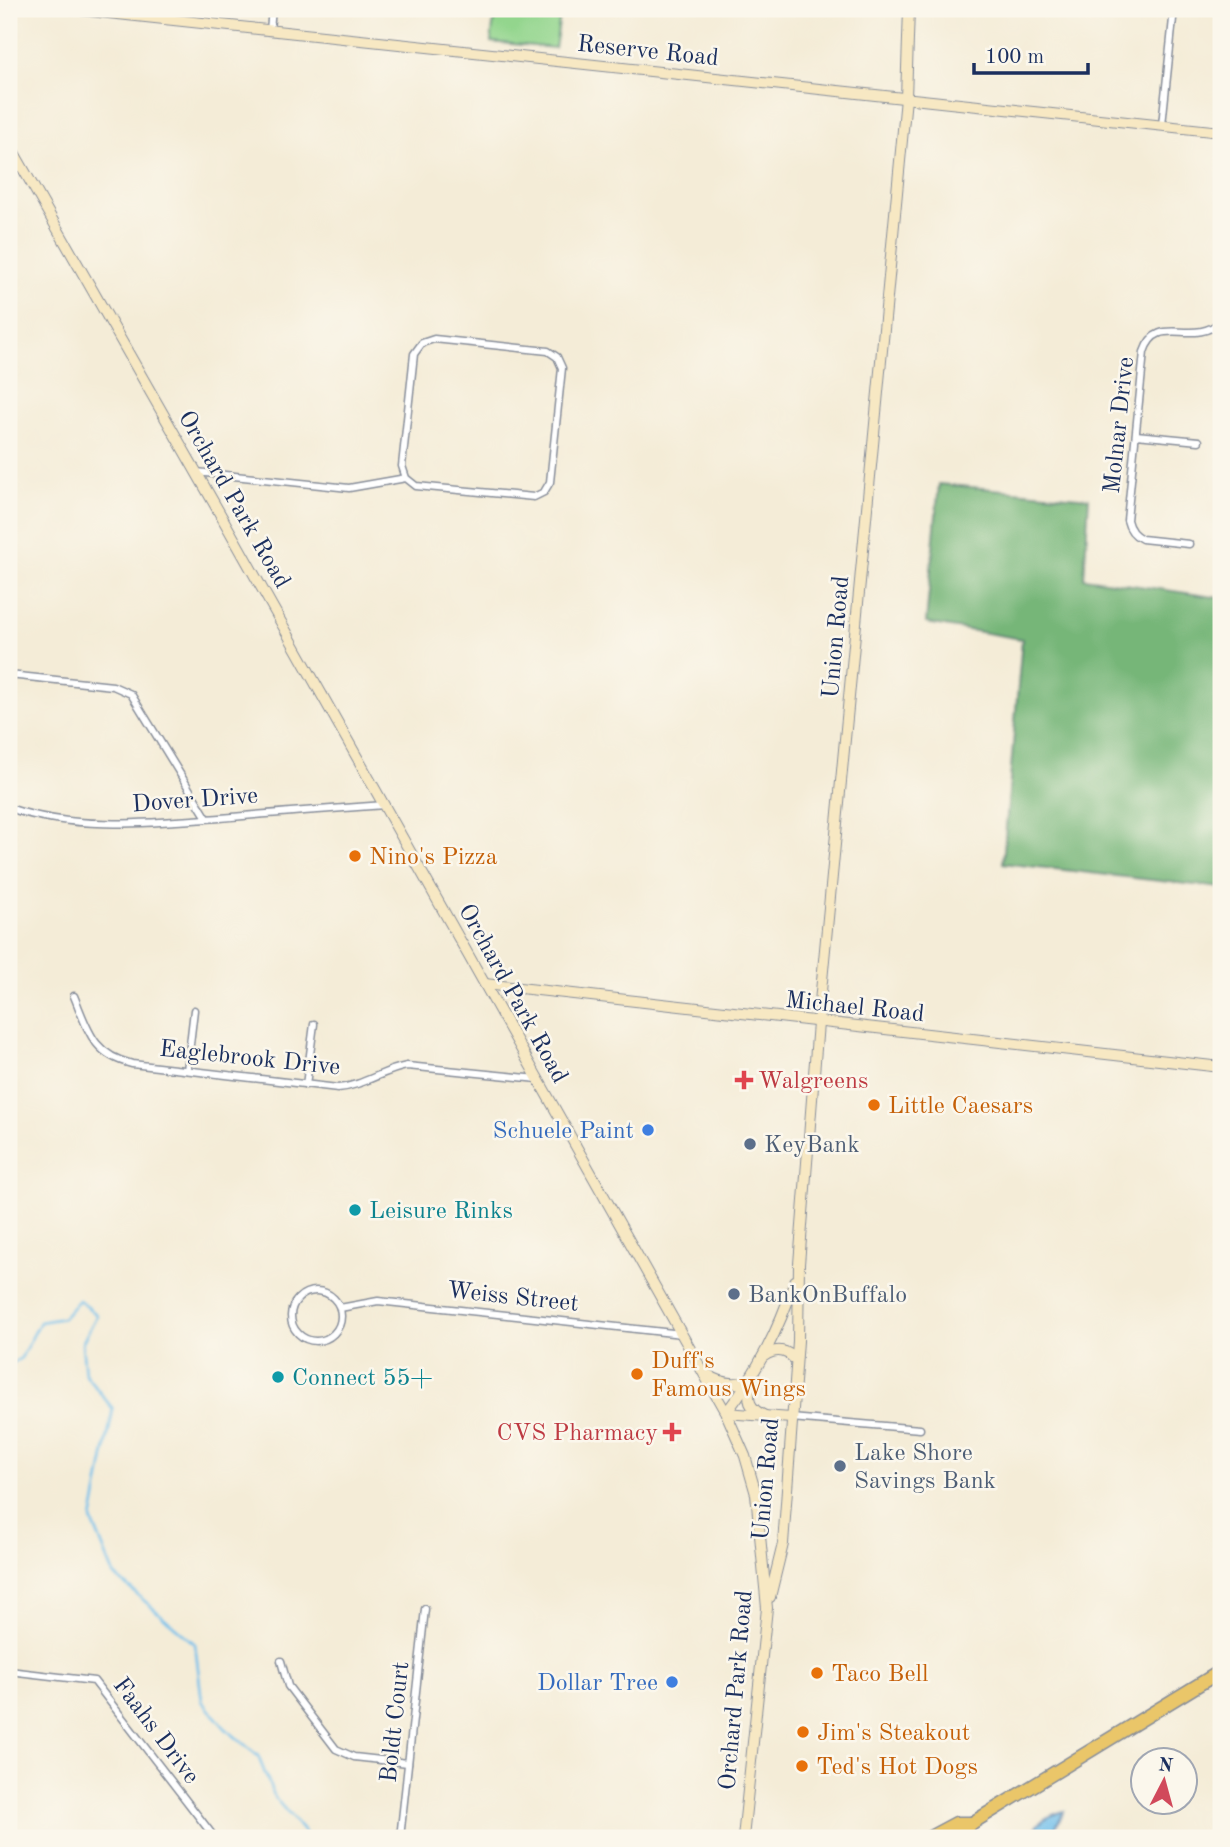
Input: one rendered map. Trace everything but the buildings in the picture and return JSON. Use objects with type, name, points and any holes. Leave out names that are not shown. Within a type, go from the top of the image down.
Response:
[{"type":"highway","points":[[955,1838],[972,1823],[1221,1671]]},
{"type":"highway","points":[[928,1838],[956,1823],[972,1823]]},
{"type":"main road","name":"Reserve Road","points":[[71,9],[1221,132]]},
{"type":"main road","name":"Union Road","points":[[767,1608],[783,1544],[796,1361],[799,1269],[818,1023],[906,98],[909,9]]},
{"type":"main road","name":"Orchard Park Road","points":[[9,144],[703,1371],[745,1456],[756,1493],[767,1608],[743,1838]]},
{"type":"main road","name":"Michael Road","points":[[485,984],[1221,1067]]},
{"type":"main road","name":"Union Road","points":[[726,1413],[752,1379],[764,1356],[788,1303],[799,1269]]},
{"type":"main road","points":[[764,1356],[783,1351],[791,1354],[796,1361]]},
{"type":"main road","points":[[703,1371],[715,1380],[727,1384],[740,1384],[752,1379]]},
{"type":"main road","points":[[752,1379],[748,1400],[751,1406],[769,1417]]},
{"type":"main road","points":[[726,1413],[791,1418]]},
{"type":"street","points":[[270,30],[272,9]]},
{"type":"street","points":[[1162,125],[1174,9]]},
{"type":"street","name":"Molnar Drive","points":[[1189,544],[1142,538],[1131,532],[1128,526],[1144,352],[1150,340],[1168,331],[1201,333],[1221,321]]},
{"type":"street","points":[[196,472],[349,488],[406,478],[416,486],[534,497],[544,492],[550,482],[562,368],[557,357],[548,351],[434,339],[422,343],[414,354],[402,466],[406,478]]},
{"type":"street","points":[[1136,435],[1199,441]]},
{"type":"street","points":[[9,675],[113,686],[131,694],[207,818]]},
{"type":"street","name":"Dover Drive","points":[[9,808],[62,821],[108,823],[385,805]]},
{"type":"street","name":"Eaglebrook Drive","points":[[74,996],[94,1041],[106,1054],[132,1064],[347,1088],[395,1068],[417,1065],[538,1079]]},
{"type":"street","points":[[187,1070],[194,1010]]},
{"type":"street","points":[[306,1085],[314,1024]]},
{"type":"street","points":[[308,1293],[327,1294],[340,1308],[338,1327],[324,1340],[314,1342],[305,1339],[292,1325],[293,1306],[299,1298],[308,1293]]},
{"type":"street","name":"Weiss Street","points":[[340,1308],[377,1301],[682,1334]]},
{"type":"street","points":[[791,1418],[920,1429]]},
{"type":"street","name":"Boldt Court","points":[[400,1838],[425,1609]]},
{"type":"street","points":[[281,1661],[288,1686],[336,1749],[354,1757],[408,1763]]},
{"type":"street","name":"Faahs Drive","points":[[9,1671],[94,1681],[215,1838]]},
{"type":"green space","points":[[495,9],[561,9],[555,48],[491,42]]},
{"type":"green space","points":[[939,484],[1089,498],[1084,578],[1221,598],[1221,888],[1003,863],[1022,639],[926,623]]},
{"type":"water","points":[[1064,1811],[1050,1838],[1029,1838],[1043,1820]]},
{"type":"waterway","points":[[9,1365],[21,1358],[40,1322],[63,1318],[79,1300],[97,1315],[82,1343],[85,1374],[113,1409],[92,1520],[114,1575],[195,1644],[202,1701],[225,1728],[258,1756],[275,1798],[309,1838]]},
{"type":"place","name":"Nino's Pizza","points":[[355,856]]},
{"type":"place","name":"Walgreens","points":[[744,1080]]},
{"type":"place","name":"Little Caesars","points":[[874,1105]]},
{"type":"place","name":"Schuele Paint","points":[[648,1130]]},
{"type":"place","name":"KeyBank","points":[[750,1144]]},
{"type":"place","name":"Leisure Rinks","points":[[355,1210]]},
{"type":"place","name":"BankOnBuffalo","points":[[734,1294]]},
{"type":"place","name":"Duff's Famous Wings","points":[[637,1374]]},
{"type":"place","name":"Connect 55+","points":[[278,1377]]},
{"type":"place","name":"CVS Pharmacy","points":[[672,1432]]},
{"type":"place","name":"Lake Shore Savings Bank","points":[[840,1466]]},
{"type":"place","name":"Taco Bell","points":[[817,1673]]},
{"type":"place","name":"Dollar Tree","points":[[672,1682]]},
{"type":"place","name":"Jim's Steakout","points":[[803,1732]]},
{"type":"place","name":"Ted's Hot Dogs","points":[[802,1766]]}]
